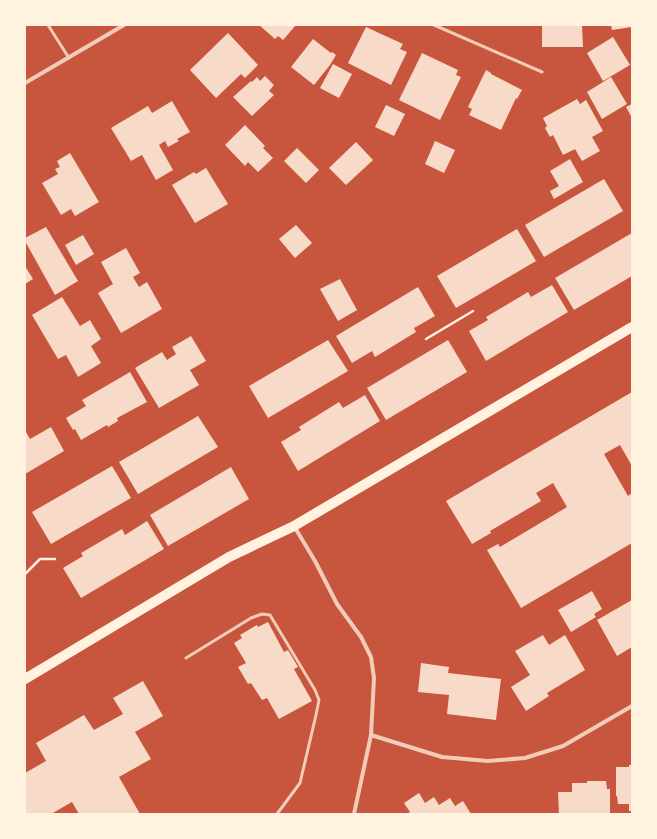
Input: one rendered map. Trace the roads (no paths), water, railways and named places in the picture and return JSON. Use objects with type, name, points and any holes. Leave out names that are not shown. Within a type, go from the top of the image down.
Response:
[{"type":"main road","points":[[25,679],[229,557],[294,526],[632,327]]},
{"type":"street","points":[[25,83],[124,25]]},
{"type":"street","points":[[294,526],[316,561],[337,604],[361,637],[371,657],[374,678],[371,735],[354,814]]},
{"type":"street","points":[[371,735],[442,757],[488,761],[525,758],[564,746],[632,706]]},
{"type":"lane","points":[[48,25],[68,58]]},
{"type":"lane","points":[[434,25],[542,72]]},
{"type":"lane","points":[[186,658],[251,618],[262,614],[270,615],[315,690],[319,700],[300,783],[277,814]]}]
